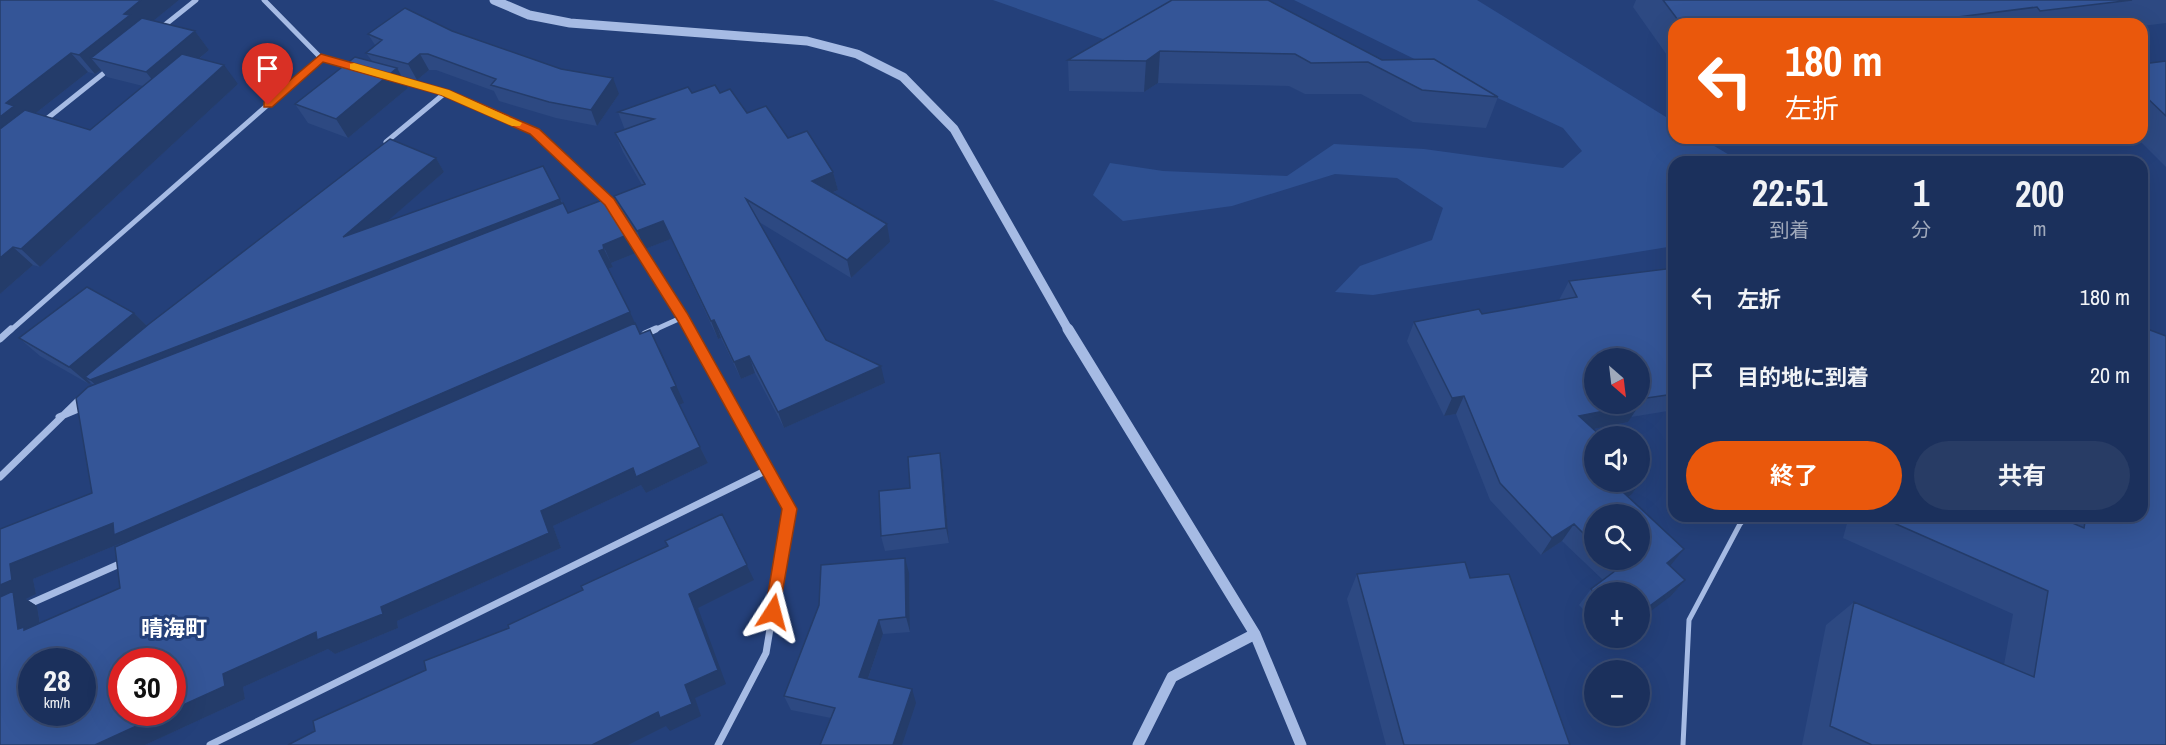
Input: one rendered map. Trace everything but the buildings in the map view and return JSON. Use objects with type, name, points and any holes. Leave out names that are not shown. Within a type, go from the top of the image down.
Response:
[{"type":"street","points":[[159,30],[196,0]]},
{"type":"street","points":[[264,0],[321,58],[355,67]]},
{"type":"street","points":[[494,0],[529,15],[570,23],[807,41],[857,54],[903,77],[954,129],[1071,334],[1255,634],[1301,745]]},
{"type":"street","points":[[0,339],[321,58]]},
{"type":"street","points":[[37,126],[112,67]]},
{"type":"street","points":[[389,77],[445,93],[535,131],[609,202],[683,317],[789,509],[766,653],[718,745]]},
{"type":"street","points":[[381,147],[445,93]]},
{"type":"street","points":[[598,207],[609,202]]},
{"type":"street","points":[[639,336],[683,317]]},
{"type":"street","points":[[0,477],[59,417],[86,394]]},
{"type":"street","points":[[59,417],[92,404]]},
{"type":"street","points":[[210,745],[768,470]]},
{"type":"street","points":[[22,607],[130,559]]},
{"type":"street","points":[[1138,745],[1172,677],[1255,634]]},
{"type":"lane","points":[[1683,745],[1689,620],[1742,522]]},
{"type":"shaded area","points":[[993,0],[1202,0],[1120,45]]},
{"type":"shaded area","points":[[1294,0],[1477,0],[1668,118],[1668,144],[1711,144],[1731,156],[1668,156],[1668,247],[1373,295],[1335,292],[1360,266],[1432,240],[1443,208],[1397,178],[1335,174],[1232,206],[1123,221],[1093,195],[1110,163],[1163,171],[1287,176],[1334,144],[1424,149],[1563,168],[1582,151],[1563,128],[1441,72]]},
{"type":"slow traffic","points":[[354,67],[445,93],[516,123]]},
{"type":"district","name":"晴海町","points":[[174,628]]},
{"type":"route","points":[[268,105],[321,58],[445,93],[535,131],[609,202],[683,317],[789,509],[773,612]]}]
